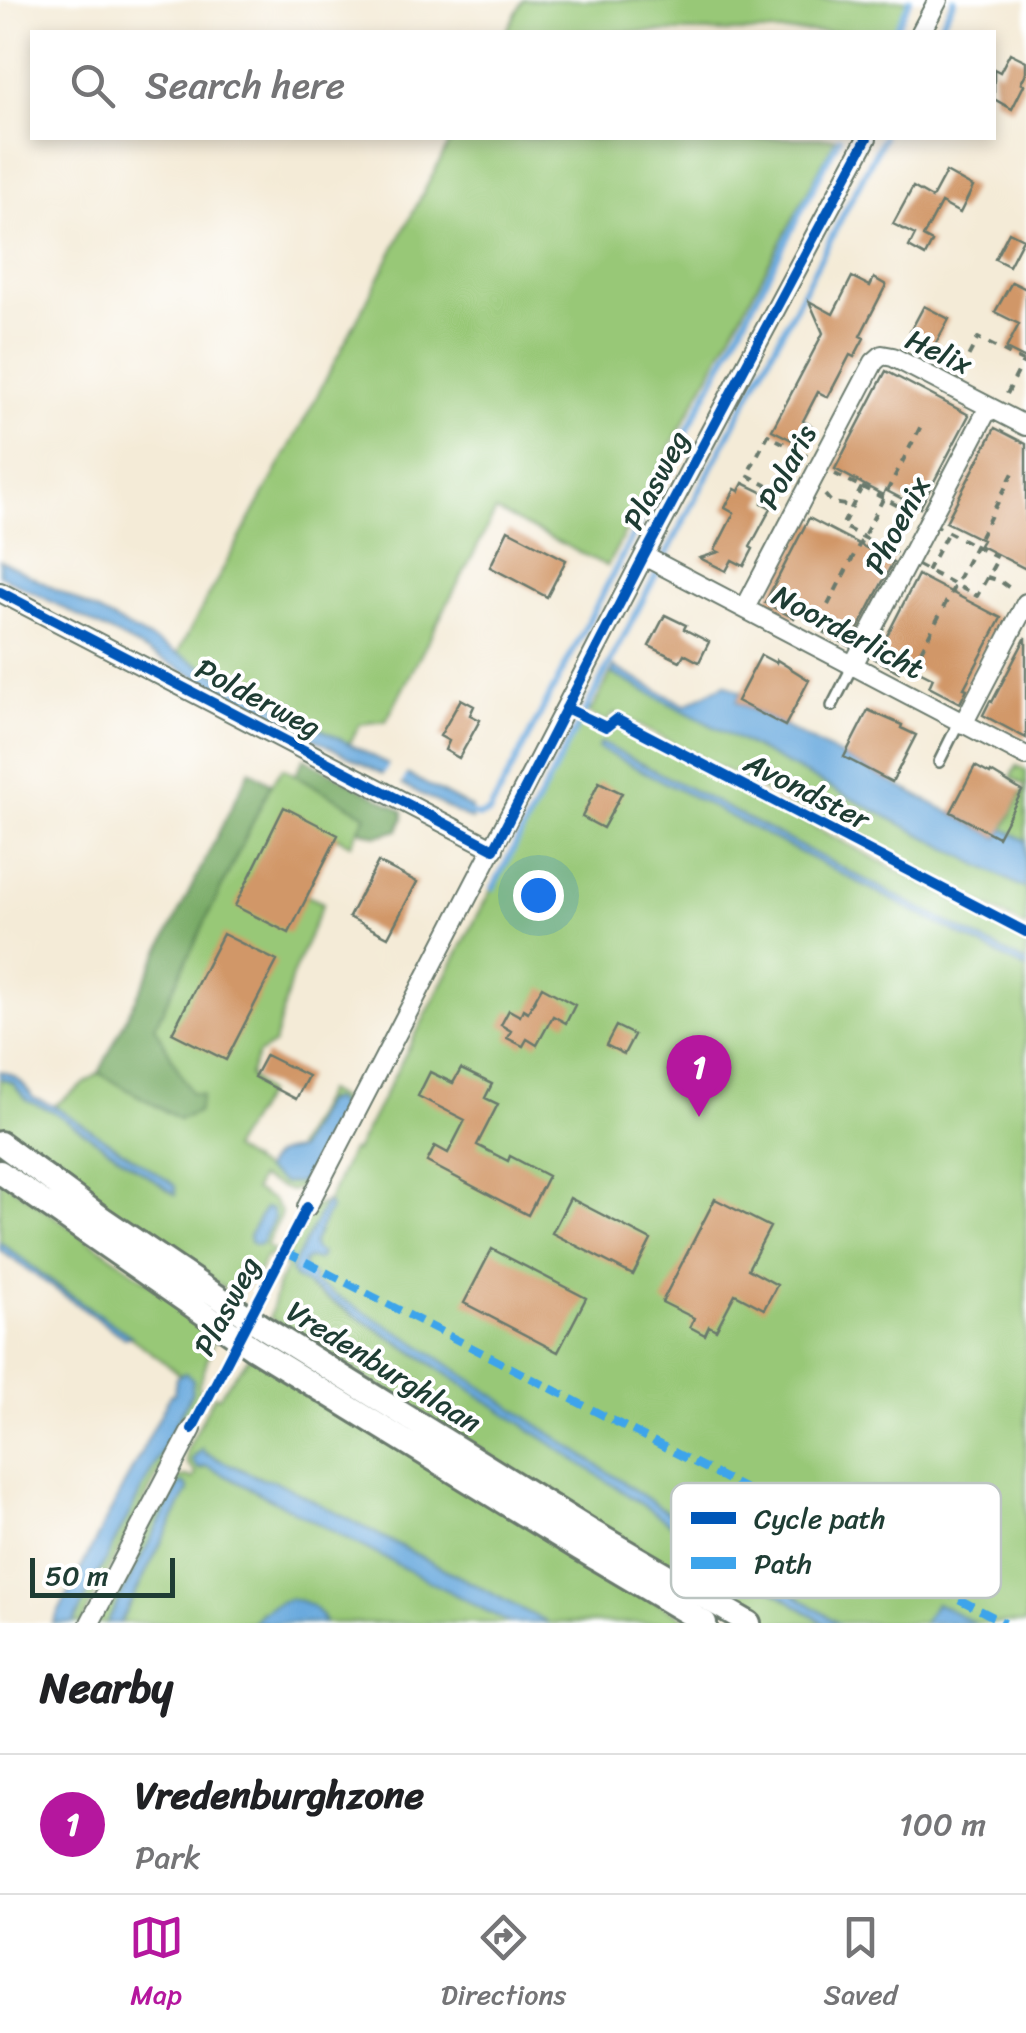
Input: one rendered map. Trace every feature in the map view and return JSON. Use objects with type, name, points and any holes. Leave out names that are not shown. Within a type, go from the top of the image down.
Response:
[{"type":"street","points":[[922,30],[938,0]]},
{"type":"street","name":"Plasweg","points":[[307,1207],[644,556],[867,140]]},
{"type":"street","name":"Helix","points":[[882,355],[994,409],[1024,419]]},
{"type":"street","name":"Polaris","points":[[744,608],[874,362],[882,355]]},
{"type":"street","name":"Phoenix","points":[[852,667],[994,409]]},
{"type":"street","name":"Noorderlicht","points":[[644,556],[1026,756]]},
{"type":"street","name":"Polderweg","points":[[0,592],[494,849]]},
{"type":"street","points":[[961,723],[1026,600]]},
{"type":"street","name":"Vredenburghlaan","points":[[0,1143],[258,1338],[704,1623]]},
{"type":"street","name":"Vredenburghlaan","points":[[0,1172],[226,1315]]},
{"type":"street","name":"Vredenburghlaan","points":[[258,1338],[671,1578]]},
{"type":"street","points":[[90,1623],[192,1429]]},
{"type":"street","name":"Vredenburghlaan","points":[[706,1598],[748,1623]]},
{"type":"lane","points":[[832,706],[852,667]]},
{"type":"lane","points":[[939,762],[961,723]]},
{"type":"path","points":[[952,387],[978,338],[1025,362],[994,409]]},
{"type":"path","points":[[828,605],[923,422]]},
{"type":"path","points":[[800,503],[747,475],[768,435],[817,470],[862,488]]},
{"type":"path","points":[[817,470],[832,502],[852,506]]},
{"type":"path","points":[[920,652],[1015,470]]},
{"type":"path","points":[[927,570],[948,532]]},
{"type":"path","points":[[988,577],[1026,600]]},
{"type":"green space","points":[[523,0],[910,0],[893,30],[507,30]]},
{"type":"green space","points":[[451,140],[835,140],[607,566],[496,511],[386,721],[360,724],[349,744],[177,654]]},
{"type":"green space","points":[[611,673],[1026,889],[1026,927],[615,713],[606,722],[588,713]]},
{"type":"green space","points":[[582,721],[608,734],[620,726],[1026,937],[1026,963],[601,743],[1026,967],[1026,1623],[838,1623],[800,1598],[1001,1598],[1001,1483],[671,1483],[671,1514],[291,1272],[310,1289],[671,1523],[671,1569],[270,1318],[278,1283],[287,1267],[282,1264],[312,1208],[328,1201],[351,1150],[355,1151],[573,732]]},
{"type":"green space","points":[[304,758],[403,811],[398,830],[377,836],[359,830],[366,815],[295,775]]},
{"type":"green space","points":[[1017,766],[1026,770],[1026,786],[1011,777]]},
{"type":"green space","points":[[283,768],[366,815],[351,844],[317,828],[287,887],[323,903],[292,976],[274,1044],[258,1054],[249,1075],[266,1094],[231,1149],[284,1183],[309,1173],[340,1107],[336,1101],[325,1100],[298,1151],[294,1151],[326,1091],[351,1105],[307,1186],[290,1191],[259,1178],[254,1190],[273,1200],[281,1212],[266,1246],[274,1251],[236,1296],[0,1135],[0,1078],[13,1083],[28,1101],[53,1111],[173,1193],[170,1182],[54,1106],[99,1073],[179,1119],[191,1094],[155,1026],[271,784]]},
{"type":"green space","points":[[250,770],[271,784],[155,1026],[191,1093],[202,1095],[198,1112],[179,1119],[99,1073]]},
{"type":"green space","points":[[1026,786],[1026,841],[1004,829]]},
{"type":"green space","points":[[0,1178],[203,1320],[200,1325],[216,1335],[198,1386],[199,1396],[81,1623],[73,1623],[191,1394],[193,1382],[0,1242]]},
{"type":"green space","points":[[252,1353],[692,1623],[548,1623],[275,1481],[262,1479],[203,1452],[192,1460],[200,1469],[207,1466],[510,1623],[325,1623],[321,1614],[261,1611],[252,1623],[120,1623],[188,1490],[182,1483],[107,1623],[97,1623],[175,1478],[193,1479],[196,1474],[187,1463],[186,1452],[214,1395],[219,1397]]},
{"type":"green space","points":[[717,1598],[785,1598],[824,1623],[757,1623]]},
{"type":"water","points":[[0,560],[471,808],[471,820],[0,575]]},
{"type":"water","points":[[614,667],[685,705],[725,684],[741,692],[737,702],[999,838],[1004,829],[1026,841],[1026,889],[611,673]]},
{"type":"water","points":[[601,743],[1026,963],[1026,969],[598,748]]},
{"type":"water","points":[[0,1071],[20,1081],[33,1098],[54,1106],[170,1182],[175,1186],[175,1194],[53,1111],[28,1101],[13,1083],[0,1078]]},
{"type":"water","points":[[332,1099],[339,1104],[340,1111],[305,1178],[284,1183],[264,1170],[277,1154],[298,1150],[323,1103]]},
{"type":"water","points":[[325,1204],[330,1208],[313,1244],[321,1254],[318,1260],[309,1258],[303,1262],[305,1271],[315,1277],[313,1282],[412,1340],[671,1515],[671,1524],[407,1347],[294,1277],[291,1268]]},
{"type":"water","points":[[265,1208],[272,1210],[274,1218],[261,1244],[256,1245],[249,1236]]},
{"type":"water","points":[[0,1242],[131,1336],[124,1338],[0,1250]]},
{"type":"water","points":[[185,1373],[193,1379],[191,1394],[73,1623],[53,1623],[174,1394],[176,1378]]},
{"type":"water","points":[[202,1449],[262,1479],[275,1481],[548,1623],[510,1623],[207,1466],[198,1468],[192,1460]]},
{"type":"water","points":[[182,1483],[188,1490],[120,1623],[107,1623],[179,1485]]},
{"type":"water","points":[[785,1598],[799,1598],[838,1623],[824,1623]]},
{"type":"water","points":[[290,1599],[311,1606],[325,1623],[252,1623],[269,1608]]},
{"type":"water","points":[[936,1603],[975,1623],[923,1623]]},
{"type":"pier","points":[[391,760],[409,769],[399,789],[379,778]]},
{"type":"building","points":[[1010,53],[1026,61],[1021,83],[1024,85],[1012,109],[996,100],[996,70],[1000,72]]},
{"type":"building","points":[[946,172],[973,187],[960,213],[941,203],[923,237],[932,242],[925,256],[909,247],[915,235],[893,224],[913,187],[932,198]]},
{"type":"building","points":[[1009,232],[1023,239],[1009,266],[995,259]]},
{"type":"building","points":[[852,277],[870,286],[874,278],[886,285],[860,336],[864,338],[854,357],[850,355],[828,397],[818,392],[803,421],[812,426],[802,445],[772,430],[823,333],[809,301],[833,314]]},
{"type":"building","points":[[1012,282],[1026,289],[1026,359],[1006,349],[1019,324],[995,312]]},
{"type":"building","points":[[924,306],[949,319],[932,350],[913,340],[915,335],[910,332]]},
{"type":"building","points":[[886,371],[969,415],[920,508],[885,490],[883,495],[835,469]]},
{"type":"building","points":[[995,428],[1026,444],[1026,569],[979,545],[982,540],[946,522]]},
{"type":"building","points":[[743,483],[766,494],[762,503],[771,508],[744,566],[732,560],[726,571],[700,558],[719,552],[715,550],[734,513],[725,508]]},
{"type":"building","points":[[809,518],[893,562],[849,646],[825,633],[830,624],[799,608],[794,618],[765,603]]},
{"type":"building","points":[[508,530],[566,560],[547,597],[490,567]]},
{"type":"building","points":[[918,575],[1001,618],[960,703],[929,687],[933,678],[903,663],[899,672],[875,659]]},
{"type":"building","points":[[665,615],[709,642],[699,662],[684,654],[680,661],[649,646]]},
{"type":"building","points":[[1026,637],[1026,738],[983,715]]},
{"type":"building","points":[[761,655],[809,680],[785,726],[737,701]]},
{"type":"building","points":[[461,699],[474,706],[470,715],[480,720],[459,758],[445,750],[449,741],[440,736]]},
{"type":"building","points":[[868,710],[916,735],[892,782],[844,757]]},
{"type":"building","points":[[975,766],[1022,791],[998,837],[951,812]]},
{"type":"building","points":[[599,782],[622,793],[603,828],[582,817]]},
{"type":"building","points":[[284,807],[338,835],[289,933],[235,906]]},
{"type":"building","points":[[378,862],[417,882],[388,937],[349,917]]},
{"type":"building","points":[[223,934],[277,961],[226,1060],[172,1033]]},
{"type":"building","points":[[542,987],[575,1005],[566,1023],[553,1016],[537,1045],[527,1039],[523,1046],[507,1038],[511,1031],[501,1025],[509,1010],[520,1016],[523,1009],[528,1012]]},
{"type":"building","points":[[616,1026],[634,1035],[624,1054],[606,1045]]},
{"type":"building","points":[[266,1055],[308,1076],[296,1099],[254,1077]]},
{"type":"building","points":[[461,1069],[492,1084],[485,1098],[498,1104],[477,1145],[508,1161],[510,1156],[548,1176],[528,1215],[427,1162],[435,1146],[448,1153],[465,1120],[418,1096],[430,1072],[453,1083]]},
{"type":"building","points":[[570,1198],[651,1240],[633,1275],[552,1233]]},
{"type":"building","points":[[715,1199],[770,1227],[748,1269],[777,1285],[764,1309],[735,1294],[716,1330],[709,1326],[705,1335],[690,1327],[694,1318],[662,1302]]},
{"type":"building","points":[[492,1249],[586,1298],[558,1352],[464,1303]]},
{"type":"waterway","points":[[895,30],[910,0]]},
{"type":"waterway","points":[[938,30],[954,0]]},
{"type":"waterway","points":[[467,812],[478,816],[489,813],[838,140]]},
{"type":"waterway","points":[[493,888],[882,140]]},
{"type":"marked path","points":[[285,1251],[734,1483]]},
{"type":"marked path","points":[[957,1598],[1005,1623]]},
{"type":"cycle path","points":[[0,592],[494,849],[644,556],[866,140]]},
{"type":"cycle path","name":"Avondster","points":[[566,708],[606,727],[616,719],[1026,932]]},
{"type":"cycle path","points":[[192,1429],[307,1207]]},
{"type":"place","name":"Vredenburghzone","points":[[699,1117]]}]
